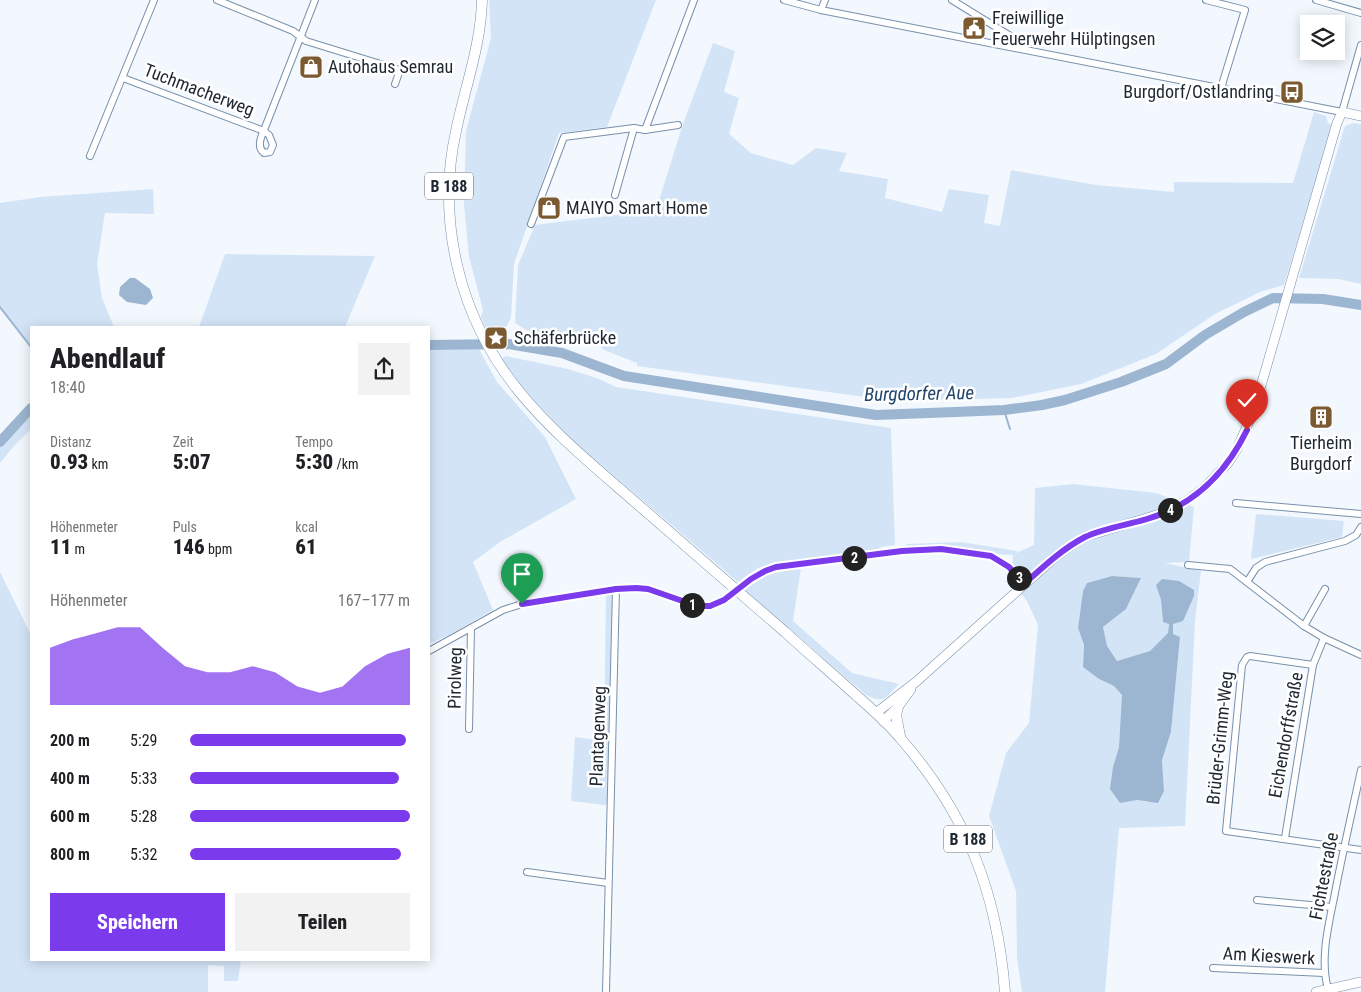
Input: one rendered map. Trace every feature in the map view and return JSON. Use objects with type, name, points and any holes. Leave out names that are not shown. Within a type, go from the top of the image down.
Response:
[{"type":"main road","name":"B 188","points":[[482,0],[477,46],[454,142],[449,192],[451,230],[455,255],[465,292],[493,356],[531,407],[575,450],[880,717],[900,737],[929,773],[950,805],[965,833],[990,898],[1001,953],[1005,992]]},
{"type":"main road","points":[[898,707],[896,715],[900,737]]},
{"type":"street","name":"Tuchmacherweg","points":[[90,156],[154,0]]},
{"type":"street","points":[[217,0],[293,31],[306,41],[400,70],[395,84]]},
{"type":"street","points":[[301,37],[315,0]]},
{"type":"street","points":[[645,130],[694,0]]},
{"type":"street","points":[[784,0],[821,10],[1361,116]]},
{"type":"street","points":[[821,10],[824,0]]},
{"type":"street","points":[[952,0],[960,2],[1012,37],[1023,50]]},
{"type":"street","points":[[1206,0],[1245,10],[1221,88]]},
{"type":"street","points":[[1316,0],[1361,13]]},
{"type":"street","name":"Tuchmacherweg","points":[[123,78],[264,131],[301,37]]},
{"type":"street","points":[[880,717],[917,681],[1055,557],[1087,536],[1167,512],[1188,500],[1217,476],[1237,450],[1249,423],[1284,309],[1361,46]]},
{"type":"street","points":[[531,224],[564,138],[634,128],[645,130],[678,125]]},
{"type":"street","points":[[615,195],[634,128]]},
{"type":"street","points":[[1236,503],[1361,514]]},
{"type":"street","points":[[1247,582],[1256,568],[1265,562],[1345,541],[1356,535],[1361,527]]},
{"type":"street","points":[[430,650],[503,610],[522,604],[616,589],[648,589],[697,606],[710,606],[724,600],[751,579],[776,567],[902,551],[941,549],[991,556],[1009,567],[1024,584]]},
{"type":"street","points":[[1188,565],[1230,569],[1304,626],[1324,638],[1361,655]]},
{"type":"street","name":"Plantagenweg","points":[[606,992],[616,589]]},
{"type":"street","points":[[1304,626],[1325,589]]},
{"type":"street","name":"Pirolweg","points":[[469,729],[471,628]]},
{"type":"street","name":"Eichendorffstraße","points":[[1285,838],[1313,665],[1324,638]]},
{"type":"street","name":"Brüder-Grimm-Weg","points":[[1285,838],[1226,831],[1242,665],[1247,656],[1250,656],[1313,665]]},
{"type":"street","points":[[880,717],[898,707],[917,681]]},
{"type":"street","name":"Fichtestraße","points":[[1328,989],[1324,973],[1326,941],[1361,770]]},
{"type":"street","points":[[1285,838],[1361,850]]},
{"type":"street","points":[[527,872],[608,883]]},
{"type":"street","points":[[1257,900],[1332,907]]},
{"type":"street","name":"Am Kieswerk","points":[[1213,968],[1324,973]]},
{"type":"street","points":[[1316,992],[1361,982]]},
{"type":"shaded area","points":[[489,0],[656,0],[607,127],[559,133],[514,264],[511,318],[506,327],[500,331],[487,331],[481,317],[483,310],[469,257],[464,205],[466,131],[491,38]]},
{"type":"shaded area","points":[[713,43],[735,51],[724,92],[739,98],[729,134],[751,153],[793,165],[816,148],[847,153],[839,171],[888,179],[885,198],[942,212],[949,189],[989,195],[984,223],[1000,226],[1011,170],[1096,185],[1174,192],[1174,182],[1293,183],[1314,112],[1326,116],[1328,123],[1333,125],[1284,285],[1260,292],[1215,314],[1156,354],[1081,384],[1012,398],[895,401],[637,366],[637,363],[604,350],[589,336],[581,336],[576,340],[526,330],[515,323],[518,265],[535,225],[656,210],[683,124]]},
{"type":"shaded area","points":[[1353,123],[1361,124],[1361,284],[1338,279],[1299,278],[1345,126]]},
{"type":"shaded area","points":[[153,189],[154,214],[105,213],[97,264],[102,298],[114,326],[30,326],[30,346],[0,307],[0,203],[40,197]]},
{"type":"shaded area","points":[[225,254],[375,256],[345,326],[199,326]]},
{"type":"shaded area","points":[[130,278],[135,278],[150,289],[153,298],[146,305],[127,302],[119,295],[120,287]]},
{"type":"shaded area","points":[[479,349],[497,382],[545,437],[576,499],[500,542],[473,562],[493,610],[430,644],[430,350]]},
{"type":"shaded area","points":[[506,356],[576,371],[616,387],[891,428],[895,545],[881,547],[870,553],[758,568],[738,582],[557,427],[507,368],[501,359]]},
{"type":"shaded area","points":[[30,415],[30,430],[0,463],[0,446]]},
{"type":"shaded area","points":[[1073,484],[1156,493],[1194,507],[1189,562],[1165,563],[1201,571],[1195,621],[1185,826],[1119,828],[1105,992],[1022,992],[1017,958],[1016,891],[989,816],[1006,753],[1029,723],[1038,625],[1027,601],[1014,586],[1012,577],[1013,555],[908,549],[906,544],[961,542],[1017,551],[1016,553],[1034,545],[1035,488]],"holes":[[[1112,576],[1141,578],[1126,609],[1103,627],[1107,646],[1117,661],[1150,651],[1168,633],[1169,623],[1163,622],[1161,600],[1156,585],[1173,624],[1172,634],[1180,637],[1171,732],[1162,760],[1164,791],[1147,802],[1137,800],[1120,803],[1113,767],[1119,747],[1123,695],[1114,686],[1099,679],[1083,667],[1084,645],[1078,628],[1083,591],[1087,583]]]},
{"type":"shaded area","points":[[1256,514],[1344,521],[1342,537],[1251,559]]},
{"type":"shaded area","points":[[801,568],[793,621],[852,673],[899,684],[884,698],[877,699],[866,695],[744,589],[769,574]]},
{"type":"shaded area","points":[[0,572],[30,633],[30,961],[241,961],[238,981],[224,981],[224,966],[208,965],[208,992],[0,992]]},
{"type":"shaded area","points":[[1112,576],[1141,578],[1126,609],[1103,627],[1107,646],[1117,661],[1150,651],[1168,633],[1169,624],[1163,622],[1161,600],[1156,585],[1162,579],[1179,581],[1194,590],[1194,596],[1183,621],[1173,624],[1173,634],[1180,637],[1171,732],[1162,760],[1164,791],[1158,803],[1137,800],[1120,803],[1110,789],[1113,767],[1119,747],[1122,695],[1114,686],[1099,679],[1083,667],[1084,645],[1078,628],[1083,591],[1087,583]]},
{"type":"shaded area","points":[[606,593],[611,593],[614,599],[608,803],[605,805],[571,801],[575,737],[604,741]]},
{"type":"waterway","name":"Burgdorfer Aue","points":[[430,345],[509,344],[562,353],[624,376],[876,415],[1004,410],[1065,400],[1121,382],[1166,364],[1205,335],[1244,312],[1273,298],[1323,299],[1361,305]]},
{"type":"waterway","points":[[0,307],[30,346]]},
{"type":"waterway","name":"Burgdorfer Aue","points":[[0,442],[30,409]]},
{"type":"waterway","points":[[1004,410],[1010,429]]},
{"type":"place","name":"Freiwillige Feuerwehr Hülptingsen","points":[[974,28]]},
{"type":"place","name":"Autohaus Semrau","points":[[311,67]]},
{"type":"place","name":"Burgdorf/Ostlandring","points":[[1292,92]]},
{"type":"place","name":"MAIYO Smart Home","points":[[549,208]]},
{"type":"place","name":"Schäferbrücke","points":[[496,338]]},
{"type":"place","name":"Tierheim Burgdorf","points":[[1321,417]]},
{"type":"route","points":[[522,604],[616,589],[636,588],[648,589],[697,606],[710,606],[724,600],[751,579],[776,567],[902,551],[941,549],[991,556],[1001,560],[1024,584],[1055,557],[1087,536],[1167,512],[1188,500],[1217,476],[1228,463],[1247,430]]}]
